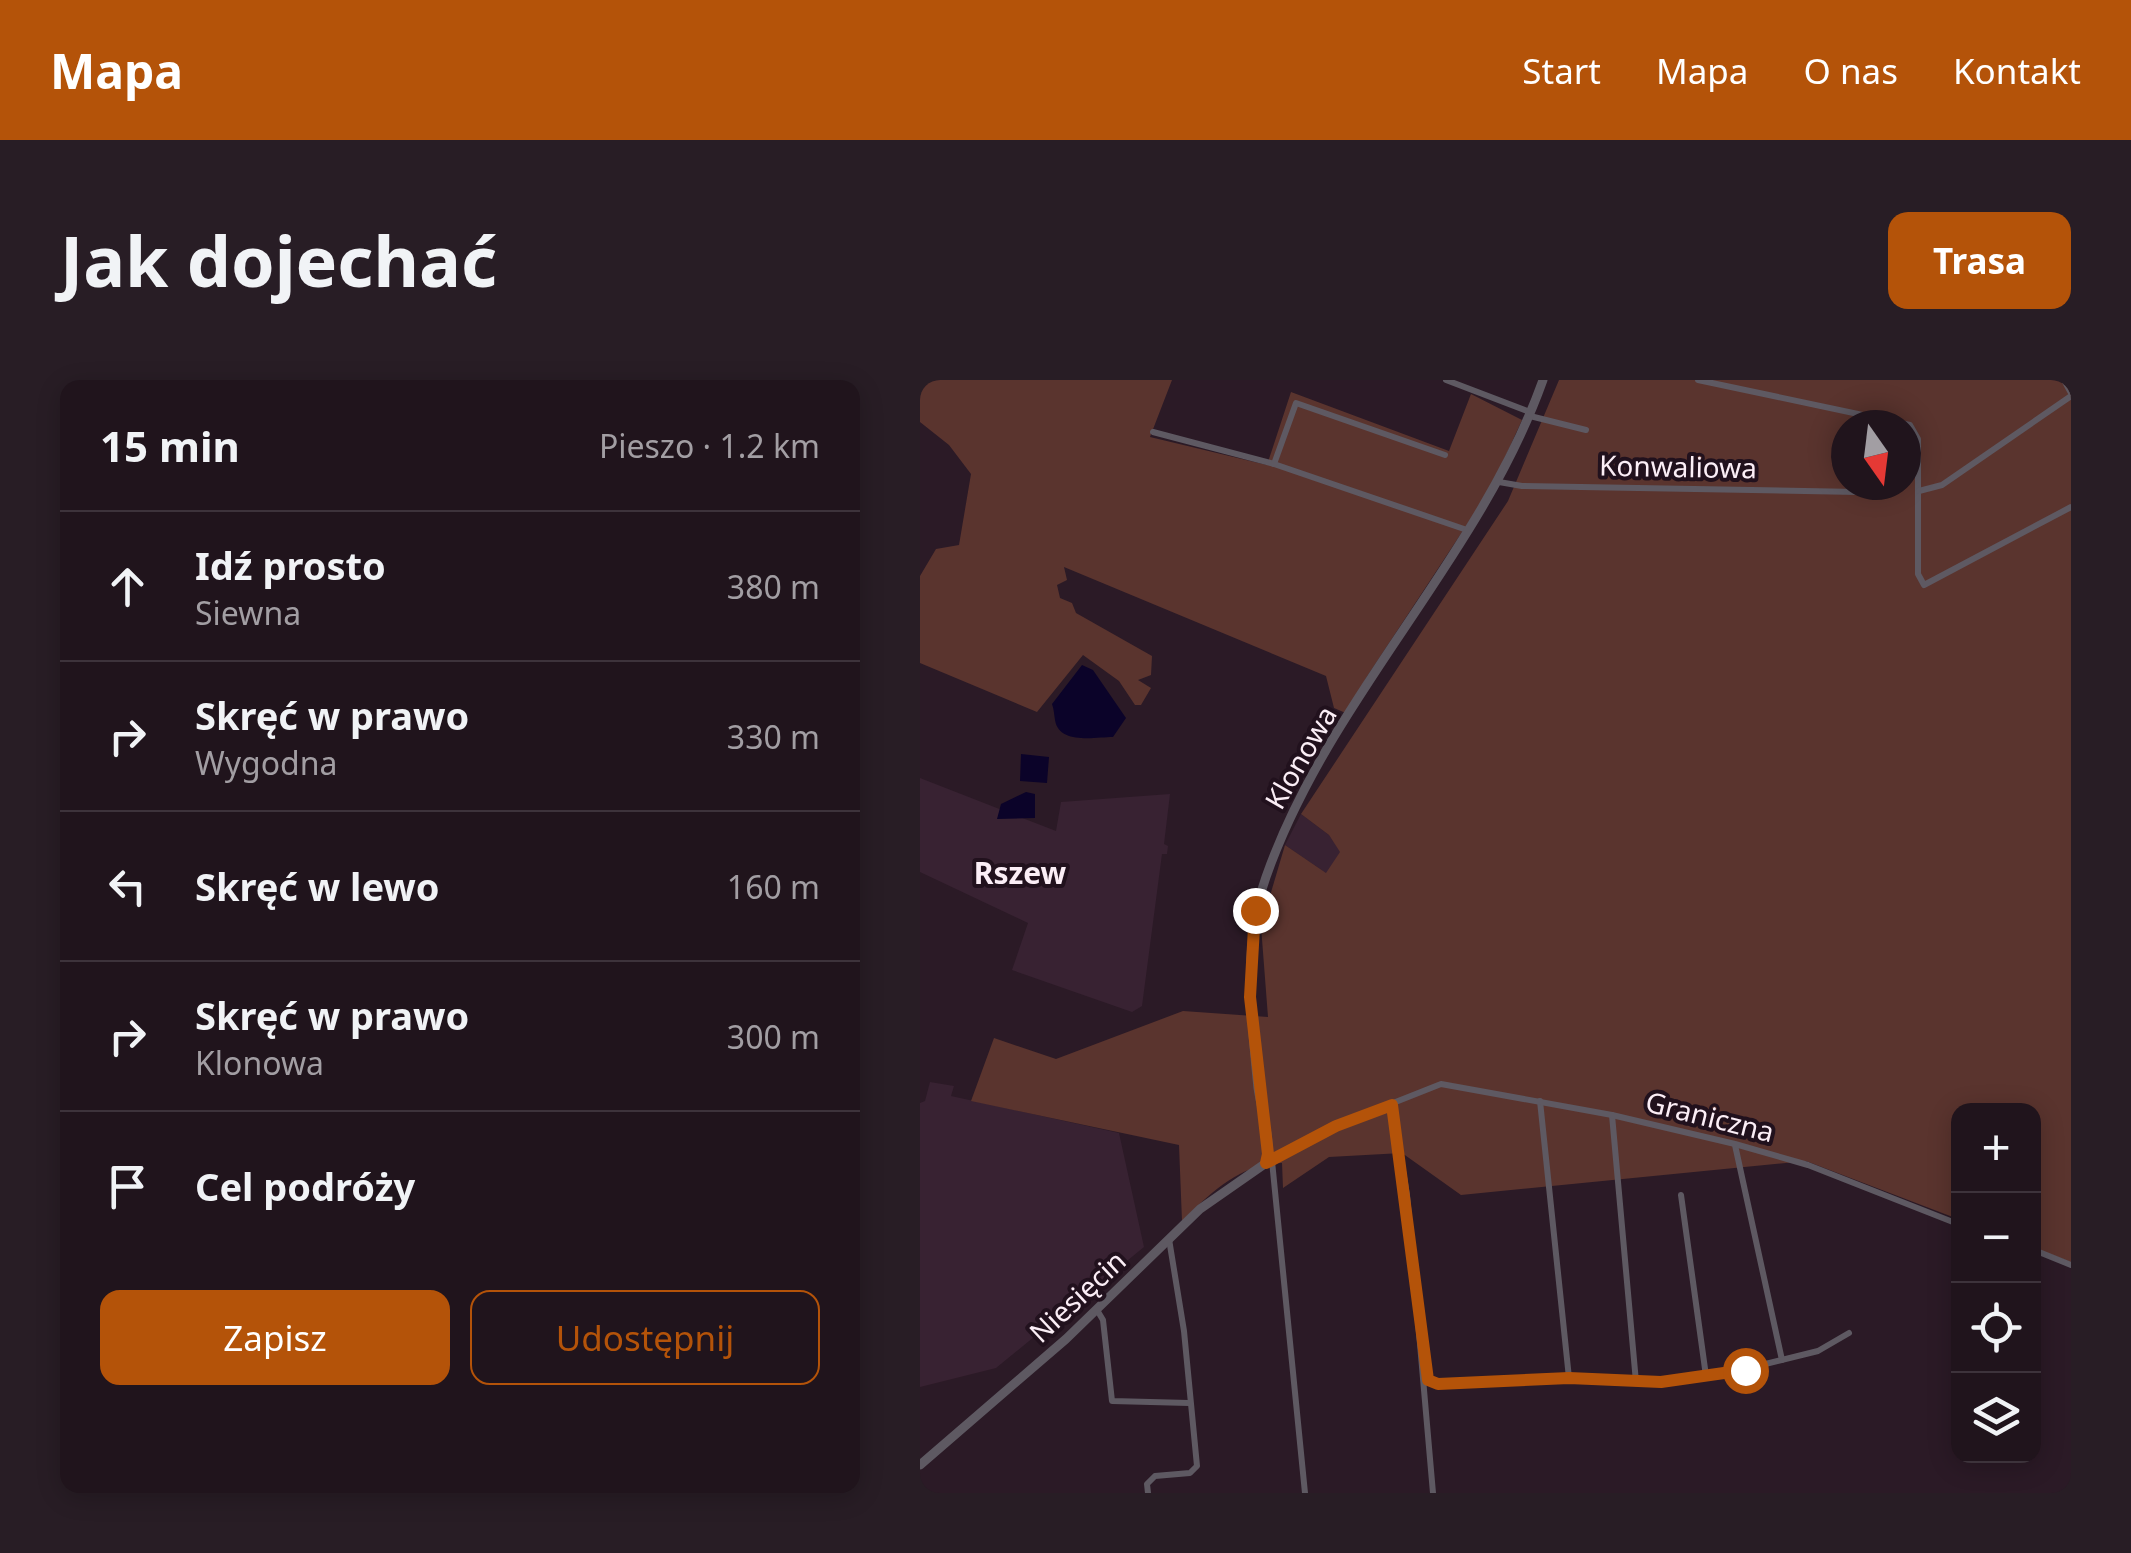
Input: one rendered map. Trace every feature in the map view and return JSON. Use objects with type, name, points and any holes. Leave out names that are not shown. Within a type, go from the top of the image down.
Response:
[{"type":"street","points":[[1446,380],[1530,414],[1586,430]]},
{"type":"street","name":"Klonowa","points":[[1269,1162],[1250,997],[1254,921],[1260,893],[1300,798],[1499,482],[1543,380]]},
{"type":"street","points":[[1698,380],[1729,383],[1845,410]]},
{"type":"street","points":[[1921,491],[1942,485],[2071,394],[2064,380]]},
{"type":"street","points":[[1274,464],[1296,403],[1445,455]]},
{"type":"street","points":[[1153,432],[1274,464],[1467,530]]},
{"type":"street","name":"Konwaliowa","points":[[1499,482],[1522,486],[1831,492]]},
{"type":"street","points":[[1919,500],[1918,574],[1924,585],[1934,584],[2071,507]]},
{"type":"street","name":"Graniczna","points":[[1392,1105],[1441,1084],[1612,1115],[1808,1164],[1951,1221]]},
{"type":"street","points":[[1540,1101],[1569,1378]]},
{"type":"street","points":[[1306,1493],[1269,1162],[1336,1126],[1392,1105],[1407,1195],[1434,1493]]},
{"type":"street","points":[[1612,1115],[1636,1382]]},
{"type":"street","points":[[1735,1144],[1782,1360]]},
{"type":"street","name":"Niesięcin","points":[[920,1465],[1097,1310],[1225,1188],[1269,1162]]},
{"type":"street","points":[[1681,1195],[1706,1376]]},
{"type":"street","points":[[1148,1493],[1147,1484],[1154,1476],[1190,1473],[1197,1466],[1184,1330],[1169,1238]]},
{"type":"street","points":[[2041,1253],[2071,1265]]},
{"type":"street","points":[[1097,1310],[1104,1320],[1112,1402],[1189,1402]]},
{"type":"street","points":[[1424,1374],[1438,1384],[1569,1378],[1636,1382],[1706,1376],[1818,1351],[1849,1333]]},
{"type":"shaded area","points":[[920,380],[1172,380],[1150,437],[1267,465],[1291,392],[1449,451],[1471,394],[1522,420],[1491,488],[1366,678],[1348,714],[1334,708],[1326,676],[1064,567],[1067,580],[1057,585],[1060,598],[1072,603],[1076,613],[1152,656],[1151,675],[1138,680],[1151,688],[1141,705],[1135,705],[1119,681],[1083,655],[1037,712],[920,663],[920,576],[936,549],[959,545],[971,474],[949,445],[920,422]]},
{"type":"shaded area","points":[[1559,380],[2071,380],[2071,1262],[2041,1251],[2041,1103],[1951,1103],[1951,1216],[1806,1161],[1461,1195],[1402,1153],[1329,1157],[1283,1188],[1282,1163],[1252,1169],[1227,1182],[1182,1221],[1179,1145],[971,1101],[994,1038],[1056,1059],[1183,1011],[1268,1017],[1261,926],[1285,845],[1326,873],[1340,852],[1329,835],[1301,814],[1508,501]]},
{"type":"shaded area","points":[[1082,665],[1093,670],[1126,718],[1113,737],[1079,738],[1058,728],[1052,704]]},
{"type":"shaded area","points":[[1021,754],[1049,757],[1047,783],[1020,781]]},
{"type":"shaded area","points":[[920,778],[1056,831],[1061,802],[1170,794],[1164,844],[1168,846],[1167,854],[1162,854],[1142,1006],[1132,1012],[1012,970],[1028,923],[920,872]]},
{"type":"shaded area","points":[[1026,792],[1035,794],[1035,818],[997,819],[1001,804]]},
{"type":"shaded area","points":[[1301,814],[1329,835],[1341,852],[1327,874],[1285,845]]},
{"type":"shaded area","points":[[930,1082],[954,1086],[951,1096],[1119,1133],[1144,1247],[996,1368],[920,1387],[920,1103],[925,1101]]},
{"type":"district","name":"Rszew","points":[[1020,872]]},
{"type":"route","points":[[1255,910],[1250,997],[1266,1163],[1336,1126],[1392,1105],[1407,1195],[1419,1330],[1428,1380],[1438,1384],[1629,1378],[1644,1383],[1745,1370]]}]
